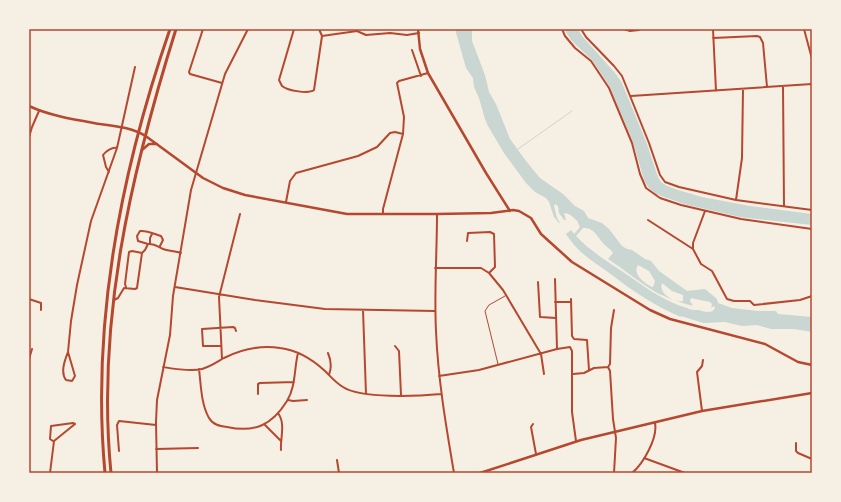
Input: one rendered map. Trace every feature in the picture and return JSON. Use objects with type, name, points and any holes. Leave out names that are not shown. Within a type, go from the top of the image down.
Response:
[{"type":"main road","points":[[105,473],[102,397],[105,326],[118,226],[138,132],[170,29]]},
{"type":"main road","points":[[111,473],[108,428],[108,388],[113,300],[122,237],[145,135],[176,29]]},
{"type":"street","points":[[203,29],[189,72],[190,74],[222,84]]},
{"type":"street","points":[[157,473],[157,400],[170,335],[175,287],[191,190],[227,68],[248,29]]},
{"type":"street","points":[[294,29],[279,82],[285,88],[310,92],[314,91],[316,88],[322,36],[319,29]]},
{"type":"street","points":[[418,29],[420,49],[428,73],[486,173],[510,211]]},
{"type":"street","points":[[562,29],[565,36],[575,48],[584,57],[591,61],[609,88],[632,143],[640,174],[646,188],[660,198],[670,202],[705,211],[741,219],[812,229]]},
{"type":"street","points":[[581,29],[586,37],[620,72],[631,96],[660,175],[668,184],[736,200],[812,210]]},
{"type":"street","points":[[624,29],[630,32],[639,30]]},
{"type":"street","points":[[713,29],[716,91]]},
{"type":"street","points":[[804,29],[812,59]]},
{"type":"street","points":[[322,36],[357,31],[366,35],[390,33],[407,35],[419,33]]},
{"type":"street","points":[[714,38],[760,37],[763,43],[767,87]]},
{"type":"street","points":[[412,50],[421,76]]},
{"type":"street","points":[[68,352],[75,376],[72,381],[66,380],[63,375],[64,361],[68,352],[74,303],[84,252],[91,220],[110,172],[117,148],[135,67]]},
{"type":"street","points":[[382,214],[403,134],[404,118],[396,86],[399,81],[428,73]]},
{"type":"street","points":[[631,96],[812,84]]},
{"type":"street","points":[[783,86],[784,206]]},
{"type":"street","points":[[736,200],[742,158],[743,89]]},
{"type":"street","points":[[29,106],[39,111],[122,127],[138,132],[145,135],[213,184],[245,195],[337,213],[437,214],[519,211],[529,216],[541,234],[572,262],[650,310],[670,318],[764,344],[798,362],[812,365]]},
{"type":"street","points":[[29,137],[39,111]]},
{"type":"street","points":[[286,202],[290,181],[293,175],[299,171],[358,156],[377,147],[390,133],[395,132],[403,134]]},
{"type":"street","points":[[141,151],[149,144],[157,144]]},
{"type":"street","points":[[110,172],[106,167],[103,155],[113,148],[117,148]]},
{"type":"street","points":[[705,211],[693,243],[693,249],[701,264],[712,271],[727,299],[734,301],[750,301],[754,305],[800,300],[812,296]]},
{"type":"street","points":[[222,359],[219,295],[240,214]]},
{"type":"street","points":[[437,214],[435,311],[439,376],[454,473]]},
{"type":"street","points":[[648,220],[693,249]]},
{"type":"street","points":[[160,246],[163,242],[162,237],[142,230],[139,232],[138,241],[160,246],[163,249],[180,253]]},
{"type":"street","points":[[467,241],[467,234],[469,232],[490,232],[494,234],[494,267],[489,273]]},
{"type":"street","points":[[126,287],[134,289],[137,288],[142,252],[149,244],[152,234]]},
{"type":"street","points":[[126,287],[125,284],[129,252],[142,252]]},
{"type":"street","points":[[435,268],[481,268],[489,273],[506,295],[541,354],[544,374]]},
{"type":"street","points":[[555,279],[557,349]]},
{"type":"street","points":[[538,282],[540,317],[556,318]]},
{"type":"street","points":[[113,300],[118,298],[122,290],[126,287]]},
{"type":"street","points":[[175,287],[219,295],[325,309],[435,311]]},
{"type":"street","points":[[29,299],[41,303],[41,310]]},
{"type":"street","points":[[555,302],[571,301],[572,336],[574,339],[587,340],[589,370]]},
{"type":"street","points":[[363,310],[366,394]]},
{"type":"street","points":[[614,310],[611,328],[610,364],[608,367],[615,432],[614,473]]},
{"type":"street","points":[[221,346],[203,346],[203,328],[233,327],[236,331]]},
{"type":"street","points":[[395,346],[398,351],[401,395]]},
{"type":"street","points":[[163,366],[190,370],[207,368],[222,359],[245,350],[258,347],[280,348],[298,353],[316,363],[339,384],[348,390],[366,394],[441,394]]},
{"type":"street","points":[[439,376],[470,372],[557,349],[566,347],[571,348],[573,374],[572,412],[576,441]]},
{"type":"street","points":[[29,359],[32,349]]},
{"type":"street","points":[[199,369],[205,408],[211,421],[219,425],[241,429],[254,428],[265,425],[278,413],[288,400],[294,382],[298,353]]},
{"type":"street","points":[[328,353],[331,368],[329,375]]},
{"type":"street","points":[[702,411],[698,372],[702,366],[703,360]]},
{"type":"street","points":[[573,374],[584,373],[594,368],[608,367]]},
{"type":"street","points":[[258,394],[258,384],[260,383],[294,382]]},
{"type":"street","points":[[480,473],[576,441],[702,411],[812,393]]},
{"type":"street","points":[[288,400],[307,400]]},
{"type":"street","points":[[278,413],[281,419],[281,450]]},
{"type":"street","points":[[119,451],[117,425],[119,421],[156,425]]},
{"type":"street","points":[[632,473],[644,458],[653,439],[656,427],[655,423]]},
{"type":"street","points":[[50,473],[54,441],[75,424],[51,426],[50,439],[54,441]]},
{"type":"street","points":[[533,424],[531,428],[536,454]]},
{"type":"street","points":[[265,425],[280,441]]},
{"type":"street","points":[[796,443],[796,451],[812,459]]},
{"type":"street","points":[[156,449],[198,448]]},
{"type":"street","points":[[644,458],[685,473]]},
{"type":"street","points":[[337,460],[339,473]]},
{"type":"lane","points":[[498,365],[485,311],[489,305],[506,295]]},
{"type":"shaded area","points":[[455,29],[472,29],[472,41],[485,75],[489,92],[496,104],[510,139],[526,161],[540,178],[563,194],[575,206],[584,211],[588,218],[602,223],[609,229],[622,246],[651,261],[659,271],[687,291],[705,289],[717,299],[718,303],[732,308],[758,311],[776,311],[778,314],[812,317],[812,332],[794,329],[771,329],[757,325],[742,326],[725,322],[703,323],[681,317],[645,298],[587,257],[576,247],[566,234],[571,230],[574,234],[580,227],[578,222],[572,216],[564,213],[566,220],[564,220],[559,213],[558,206],[555,204],[554,206],[559,223],[554,217],[549,202],[546,198],[535,192],[526,183],[504,153],[488,126],[474,87],[473,78],[466,68]],"holes":[[[583,228],[591,229],[613,253],[608,259],[657,293],[693,306],[690,301],[691,298],[710,302],[712,304],[711,308],[714,306],[714,310],[708,312],[690,309],[669,301],[652,292],[591,250],[581,241],[576,236]],[[638,265],[649,271],[655,281],[653,287],[640,278],[637,268]],[[662,283],[672,291],[683,295],[683,301],[676,301],[668,297],[662,291]]]},
{"type":"shaded area","points":[[564,29],[578,29],[582,36],[616,74],[622,83],[661,182],[667,186],[702,197],[750,206],[812,214],[812,225],[740,217],[684,204],[656,194],[648,187],[644,180],[633,142],[610,87],[592,60],[571,40]]},
{"type":"waterway","points":[[518,149],[572,111]]}]
